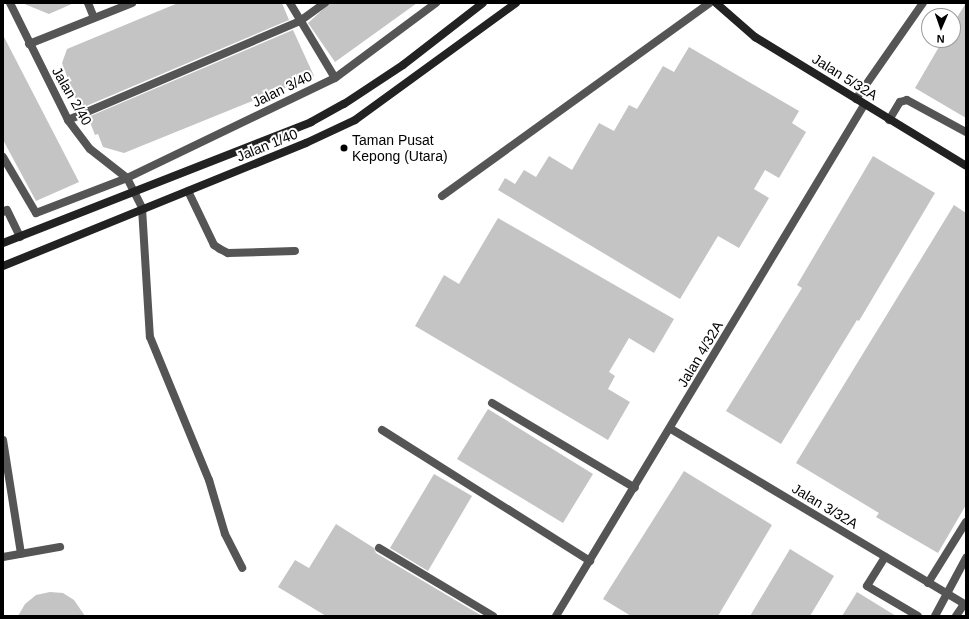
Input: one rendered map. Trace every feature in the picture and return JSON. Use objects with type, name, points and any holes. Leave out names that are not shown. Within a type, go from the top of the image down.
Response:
[{"type":"main road","name":"Jalan 1/40","points":[[3,243],[267,141],[337,107],[403,65],[483,3]]},
{"type":"main road","name":"Jalan 1/40","points":[[3,266],[142,208],[306,143],[355,120],[516,3]]},
{"type":"main road","name":"Jalan 5/32A","points":[[716,3],[755,37],[966,166]]},
{"type":"street","name":"Jalan 2/40","points":[[10,3],[68,120],[90,149],[127,178],[142,208]]},
{"type":"street","points":[[88,3],[94,18]]},
{"type":"street","points":[[29,44],[132,3]]},
{"type":"street","points":[[290,3],[335,78]]},
{"type":"street","points":[[68,120],[300,21],[325,3]]},
{"type":"street","name":"Jalan 3/40","points":[[3,157],[36,213],[127,178],[335,78],[436,3]]},
{"type":"street","points":[[442,196],[710,3]]},
{"type":"street","points":[[856,99],[923,3]]},
{"type":"street","points":[[889,120],[900,102],[907,100],[966,132]]},
{"type":"street","name":"Jalan 4/32A","points":[[556,616],[635,488],[864,105]]},
{"type":"street","points":[[188,191],[214,245],[220,249],[228,253],[295,251]]},
{"type":"street","points":[[142,208],[150,337],[209,480],[225,534],[242,568]]},
{"type":"street","points":[[3,212],[7,210],[20,237]]},
{"type":"street","points":[[492,403],[635,488]]},
{"type":"street","name":"Jalan 3/32A","points":[[670,429],[965,605]]},
{"type":"street","points":[[382,430],[590,562]]},
{"type":"street","points":[[3,440],[21,554]]},
{"type":"street","points":[[928,583],[966,522]]},
{"type":"street","points":[[3,557],[60,547]]},
{"type":"street","points":[[379,548],[493,616]]},
{"type":"street","points":[[885,557],[867,586],[918,616]]},
{"type":"street","points":[[935,616],[966,558]]},
{"type":"street","points":[[958,571],[966,576]]},
{"type":"street","points":[[956,616],[965,605]]},
{"type":"building","points":[[22,3],[74,3],[49,14]]},
{"type":"building","points":[[178,3],[282,3],[289,20],[84,107],[82,104],[78,106],[62,63],[67,49]]},
{"type":"building","points":[[330,3],[417,3],[335,62],[308,23]]},
{"type":"building","points":[[966,3],[966,118],[915,88],[938,48],[961,48],[961,11]]},
{"type":"building","points":[[293,30],[314,76],[124,153],[103,147],[98,134],[95,135],[88,117]]},
{"type":"building","points":[[3,35],[79,182],[36,201],[3,140]]},
{"type":"building","points":[[689,47],[799,111],[792,123],[806,132],[779,178],[765,170],[754,189],[769,198],[739,248],[718,236],[680,299],[498,190],[505,178],[515,184],[524,170],[536,177],[549,156],[572,170],[599,123],[614,131],[629,105],[637,109],[663,66],[674,72]]},
{"type":"building","points":[[873,156],[935,193],[859,321],[857,320],[781,444],[726,411],[802,288],[797,285]]},
{"type":"building","points":[[954,205],[966,213],[966,505],[938,553],[876,517],[879,513],[796,463]]},
{"type":"building","points":[[498,218],[674,319],[654,353],[629,338],[609,372],[615,376],[608,389],[630,402],[608,440],[415,326],[444,275],[459,284]]},
{"type":"building","points":[[488,409],[593,474],[563,523],[457,459]]},
{"type":"building","points":[[684,471],[772,525],[718,616],[631,616],[603,599]]},
{"type":"building","points":[[434,474],[472,496],[428,571],[390,548]]},
{"type":"building","points":[[336,524],[374,548],[376,553],[482,616],[326,616],[278,587],[295,560],[309,568]]},
{"type":"building","points":[[790,549],[834,576],[810,616],[750,616]]},
{"type":"building","points":[[50,592],[63,593],[74,600],[85,616],[18,616],[25,604],[36,595]]},
{"type":"building","points":[[857,592],[896,616],[842,616]]},
{"type":"place","name":"Taman Pusat Kepong (Utara)","points":[[344,148]]}]
